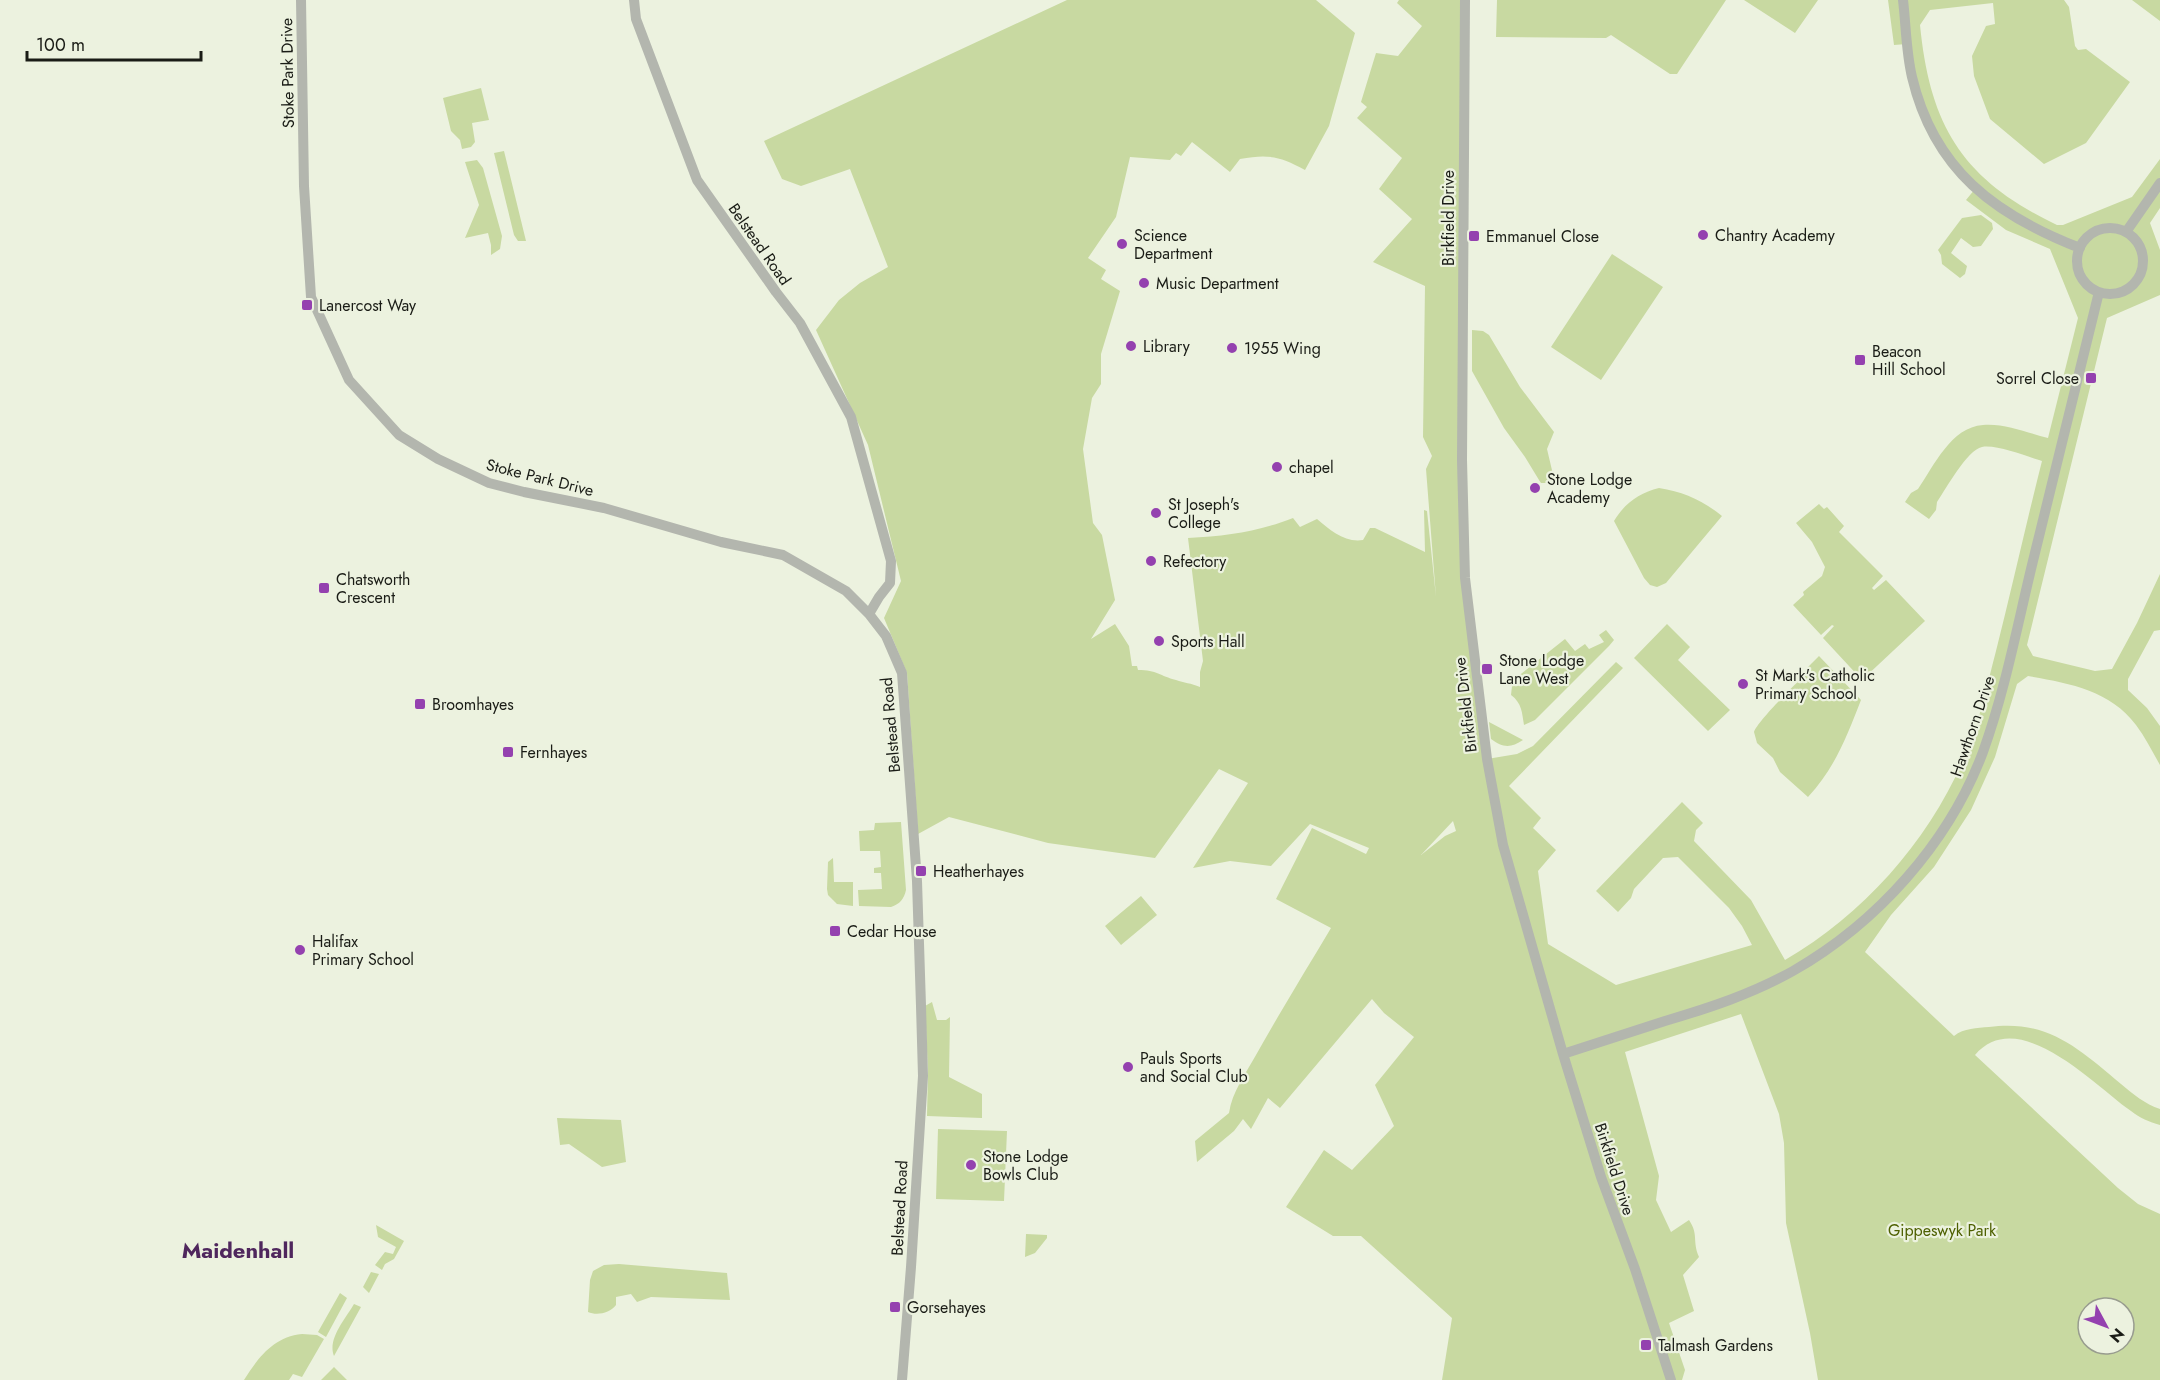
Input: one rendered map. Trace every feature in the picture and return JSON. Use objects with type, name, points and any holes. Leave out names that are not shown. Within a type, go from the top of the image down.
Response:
[{"type":"street","name":"Stoke Park Drive","points":[[301,0],[304,186],[311,297],[349,380],[399,435],[438,459],[489,483],[604,508],[721,542],[783,555],[846,591],[869,614]]},
{"type":"street","name":"Belstead Road","points":[[634,0],[636,19],[697,180],[800,323],[851,417],[891,561],[890,583],[869,614],[886,636],[902,673],[917,881],[923,1076],[902,1380]]},
{"type":"street","name":"Birkfield Drive","points":[[1465,0],[1462,460],[1465,578],[1487,759],[1503,845],[1563,1054],[1601,1177],[1635,1269],[1671,1380]]},
{"type":"street","points":[[1903,0],[1909,58],[1915,88],[1930,129],[1947,156],[1975,189],[1997,207],[2024,224],[2080,248]]},
{"type":"street","points":[[2126,232],[2160,183]]},
{"type":"street","points":[[2116,228],[2126,232],[2136,239],[2142,250],[2144,262],[2141,274],[2135,283],[2121,293],[2099,292],[2088,286],[2081,277],[2077,259],[2080,248],[2086,238],[2100,230],[2116,228]]},
{"type":"street","name":"Hawthorn Drive","points":[[1563,1054],[1732,1000],[1794,970],[1833,944],[1875,910],[1903,881],[1933,843],[1971,778],[1991,727],[2099,292]]},
{"type":"green space","name":"Gippeswyk Park","points":[[1067,0],[1316,0],[1355,33],[1329,126],[1305,170],[1274,157],[1258,157],[1240,159],[1230,172],[1192,142],[1181,156],[1176,153],[1170,160],[1130,157],[1116,217],[1088,258],[1106,270],[1101,279],[1120,291],[1101,354],[1101,384],[1092,398],[1083,449],[1093,523],[1102,535],[1115,600],[1091,639],[1115,624],[1129,646],[1132,666],[1137,666],[1138,670],[1154,672],[1200,687],[1203,661],[1188,538],[1242,533],[1293,518],[1300,527],[1317,519],[1350,540],[1363,540],[1370,528],[1375,528],[1425,552],[1424,510],[1427,511],[1436,597],[1426,469],[1432,456],[1423,437],[1425,286],[1373,262],[1412,219],[1379,189],[1402,158],[1357,118],[1367,107],[1361,102],[1376,53],[1398,56],[1422,26],[1397,3],[1399,0],[1465,0],[1465,578],[1487,759],[1517,754],[1533,746],[1616,662],[1623,668],[1509,786],[1541,818],[1533,828],[1556,850],[1538,871],[1548,944],[1616,985],[1752,945],[1729,908],[1678,857],[1663,858],[1634,889],[1631,898],[1618,912],[1596,891],[1682,802],[1703,823],[1696,830],[1694,841],[1751,900],[1785,960],[1843,920],[1893,870],[1935,813],[1967,751],[1986,689],[2042,461],[2003,449],[1982,447],[1970,455],[1957,471],[1929,519],[1905,502],[1911,493],[1918,489],[1937,459],[1953,440],[1972,427],[1999,425],[2048,438],[2078,318],[2050,249],[2006,230],[1966,200],[1975,189],[1930,129],[1907,44],[1894,45],[1888,0],[2064,0],[2069,7],[2075,46],[2078,50],[2086,49],[2130,82],[2086,143],[2044,164],[1990,119],[1974,76],[1972,56],[1986,26],[1995,24],[1993,3],[1930,10],[1920,25],[1932,93],[1943,121],[1957,146],[1975,169],[1997,189],[2025,208],[2057,225],[2063,225],[2132,197],[2160,159],[2160,208],[2150,223],[2160,250],[2160,295],[2107,318],[2027,645],[2033,656],[2095,671],[2112,669],[2160,574],[2160,630],[2154,631],[2128,679],[2128,690],[2147,708],[2160,726],[2160,765],[2136,725],[2114,704],[2073,685],[2028,676],[2017,684],[1995,757],[1971,810],[1934,867],[1891,915],[1865,952],[1954,1036],[1971,1029],[2010,1026],[2046,1032],[2076,1048],[2135,1095],[2160,1109],[2160,1125],[2141,1118],[2056,1054],[2034,1044],[2013,1039],[1993,1042],[1975,1055],[2118,1188],[2138,1204],[2160,1214],[2160,1380],[1818,1380],[1786,1223],[1784,1143],[1779,1114],[1741,1014],[1625,1052],[1659,1176],[1656,1200],[1671,1232],[1689,1220],[1694,1230],[1699,1257],[1683,1275],[1694,1311],[1669,1323],[1685,1370],[1682,1380],[1442,1380],[1452,1318],[1361,1236],[1333,1236],[1286,1207],[1324,1150],[1352,1170],[1394,1126],[1375,1085],[1414,1037],[1384,1013],[1372,999],[1280,1108],[1268,1098],[1251,1129],[1243,1119],[1234,1131],[1197,1162],[1195,1141],[1229,1113],[1240,1083],[1331,928],[1276,899],[1312,828],[1366,854],[1369,848],[1310,824],[1271,866],[1230,861],[1193,868],[1248,783],[1219,769],[1155,858],[1048,843],[949,817],[918,834],[907,673],[884,618],[901,581],[868,445],[816,330],[839,300],[860,283],[888,267],[850,169],[801,186],[782,179],[764,141]],"holes":[[[1453,821],[1456,831],[1445,836],[1421,855]]]},
{"type":"green space","points":[[1497,0],[1726,0],[1677,74],[1670,74],[1611,35],[1606,38],[1496,37]]},
{"type":"green space","points":[[1744,0],[1818,0],[1795,33]]},
{"type":"green space","points":[[2132,0],[2160,0],[2160,21]]},
{"type":"green space","points":[[481,88],[489,120],[472,123],[475,142],[471,147],[462,149],[460,140],[451,131],[443,98]]},
{"type":"green space","points":[[504,151],[526,241],[518,241],[514,235],[494,153]]},
{"type":"green space","points":[[477,160],[483,168],[502,236],[500,249],[491,255],[488,233],[465,238],[479,205],[465,162]]},
{"type":"green space","points":[[1981,215],[1992,223],[1993,229],[1981,246],[1973,247],[1961,238],[1951,253],[1967,266],[1965,274],[1960,278],[1942,264],[1938,250],[1962,218]]},
{"type":"green space","points":[[1612,254],[1663,287],[1601,380],[1551,347]]},
{"type":"green space","points":[[1472,330],[1483,331],[1489,335],[1520,387],[1554,432],[1547,449],[1555,483],[1541,483],[1504,428],[1472,371]]},
{"type":"green space","points":[[1659,488],[1692,497],[1722,516],[1666,583],[1657,587],[1650,585],[1644,578],[1614,521],[1622,509],[1633,500]]},
{"type":"green space","points":[[1819,504],[1824,509],[1827,507],[1844,526],[1839,532],[1883,576],[1872,588],[1874,590],[1886,580],[1925,621],[1862,680],[1823,638],[1834,626],[1832,625],[1821,635],[1793,605],[1804,595],[1803,592],[1822,576],[1825,567],[1812,542],[1796,523]]},
{"type":"green space","points":[[1667,624],[1690,647],[1678,660],[1730,710],[1708,731],[1634,658]]},
{"type":"green space","points":[[1606,630],[1614,640],[1609,646],[1535,720],[1524,725],[1519,705],[1511,695],[1512,686],[1517,677],[1565,639],[1575,651],[1585,644],[1589,649],[1604,642],[1599,635]]},
{"type":"green space","points":[[1819,656],[1861,700],[1833,763],[1808,797],[1780,772],[1773,758],[1757,743],[1754,732]]},
{"type":"green space","points":[[1489,722],[1523,740],[1507,746],[1495,742],[1491,739]]},
{"type":"green space","points":[[901,822],[906,890],[904,896],[899,903],[891,907],[859,906],[858,890],[882,889],[881,873],[874,873],[874,868],[881,867],[880,851],[860,851],[859,831],[874,830],[875,823]]},
{"type":"green space","points":[[833,858],[834,882],[853,882],[853,906],[837,904],[828,895],[828,862]]},
{"type":"green space","points":[[1141,896],[1157,915],[1121,945],[1105,926]]},
{"type":"green space","points":[[932,1002],[937,1020],[946,1020],[950,1017],[949,1077],[982,1094],[982,1118],[927,1116],[928,1071],[925,1006]]},
{"type":"green space","points":[[557,1118],[621,1120],[626,1162],[602,1167],[569,1144],[560,1145]]},
{"type":"green space","name":"Stone Lodge Bowls Club","points":[[938,1129],[1007,1131],[1004,1201],[936,1199]]},
{"type":"green space","points":[[376,1225],[404,1241],[394,1259],[385,1264],[382,1270],[375,1265],[385,1252],[393,1254],[396,1247],[378,1237]]},
{"type":"green space","points":[[1026,1234],[1047,1235],[1047,1238],[1035,1253],[1025,1257]]},
{"type":"green space","points":[[619,1264],[727,1273],[730,1300],[651,1297],[637,1302],[631,1294],[616,1297],[616,1305],[607,1312],[595,1314],[588,1312],[590,1280],[593,1271],[604,1265]]},
{"type":"green space","points":[[371,1272],[379,1274],[369,1293],[363,1287]]},
{"type":"green space","points":[[340,1293],[347,1298],[326,1337],[318,1332]]},
{"type":"green space","points":[[354,1304],[361,1307],[334,1356],[335,1336]]},
{"type":"green space","points":[[302,1334],[317,1335],[324,1339],[302,1377],[293,1374],[289,1380],[244,1380],[267,1350],[283,1339]]},
{"type":"green space","points":[[334,1367],[347,1380],[321,1380]]},
{"type":"place","name":"Chantry Academy","points":[[1703,235]]},
{"type":"place","name":"Emmanuel Close","points":[[1474,236]]},
{"type":"place","name":"Science Department","points":[[1122,244]]},
{"type":"place","name":"Music Department","points":[[1144,283]]},
{"type":"place","name":"Lanercost Way","points":[[307,305]]},
{"type":"place","name":"Library","points":[[1131,346]]},
{"type":"place","name":"1955 Wing","points":[[1232,348]]},
{"type":"place","name":"Beacon Hill School","points":[[1860,360]]},
{"type":"place","name":"Sorrel Close","points":[[2091,378]]},
{"type":"place","name":"chapel","points":[[1277,467]]},
{"type":"place","name":"Stone Lodge Academy","points":[[1535,488]]},
{"type":"place","name":"St Joseph's College","points":[[1156,513]]},
{"type":"place","name":"Refectory","points":[[1151,561]]},
{"type":"place","name":"Chatsworth Crescent","points":[[324,588]]},
{"type":"place","name":"Sports Hall","points":[[1159,641]]},
{"type":"place","name":"Stone Lodge Lane West","points":[[1487,669]]},
{"type":"place","name":"St Mark's Catholic Primary School","points":[[1743,684]]},
{"type":"place","name":"Broomhayes","points":[[420,704]]},
{"type":"place","name":"Fernhayes","points":[[508,752]]},
{"type":"place","name":"Heatherhayes","points":[[921,871]]},
{"type":"place","name":"Cedar House","points":[[835,931]]},
{"type":"place","name":"Halifax Primary School","points":[[300,950]]},
{"type":"place","name":"Pauls Sports and Social Club","points":[[1128,1067]]},
{"type":"place","name":"Stone Lodge Bowls Club","points":[[971,1165]]},
{"type":"place","name":"Gorsehayes","points":[[895,1307]]},
{"type":"place","name":"Talmash Gardens","points":[[1646,1345]]},
{"type":"district","name":"Maidenhall","points":[[238,1250]]}]
